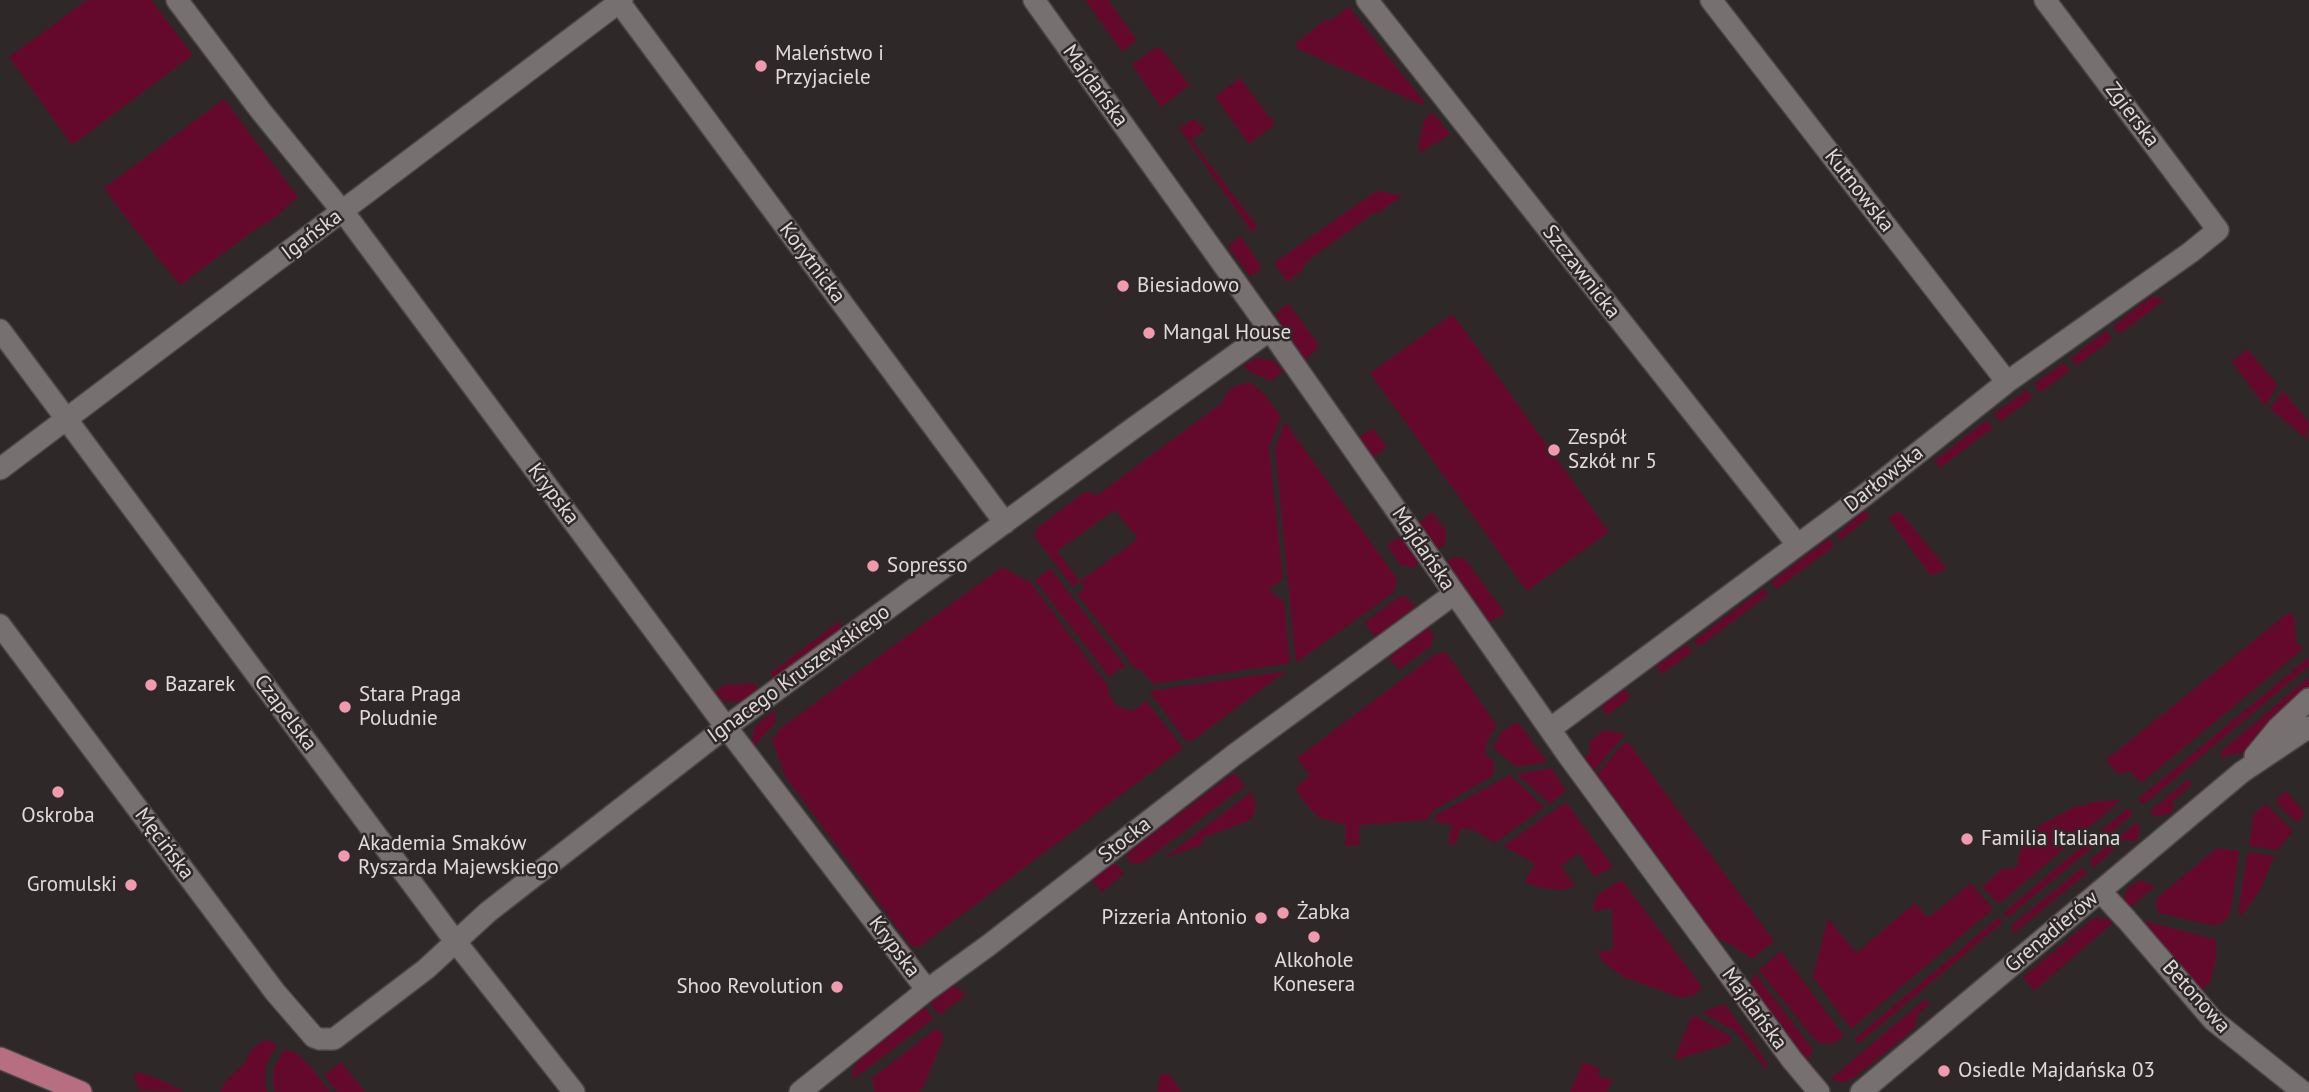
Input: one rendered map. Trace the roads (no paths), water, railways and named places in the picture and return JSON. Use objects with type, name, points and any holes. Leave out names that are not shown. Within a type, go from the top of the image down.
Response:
[{"type":"main road","points":[[0,1058],[81,1092]]},
{"type":"street","name":"Krypska","points":[[177,0],[260,110],[343,212],[726,727],[927,990]]},
{"type":"street","name":"Majdańska","points":[[1034,0],[1550,729],[1785,1050],[1819,1092]]},
{"type":"street","name":"Szczawnicka","points":[[1367,0],[1797,544]]},
{"type":"street","name":"Kutnowska","points":[[1711,0],[2007,382]]},
{"type":"street","name":"Zgierska","points":[[2045,0],[2218,230]]},
{"type":"street","name":"Igańska","points":[[0,469],[620,1]]},
{"type":"street","name":"Korytnicka","points":[[620,1],[1005,523]]},
{"type":"street","name":"Darłowska","points":[[1550,729],[1865,495],[2007,382],[2191,253],[2218,230]]},
{"type":"street","name":"Czapelska","points":[[0,330],[455,940],[574,1092]]},
{"type":"street","name":"Ignacego Kruszewskiego","points":[[342,1035],[426,968],[455,940],[726,727],[1270,330]]},
{"type":"street","name":"Stocka","points":[[800,1092],[927,990],[983,950],[1234,755],[1454,594]]},
{"type":"street","name":"Męcińska","points":[[0,625],[303,1027],[320,1040],[334,1039],[342,1035]]},
{"type":"street","name":"Grenadierów","points":[[2242,772],[2278,728],[2309,699]]},
{"type":"street","name":"Grenadierów","points":[[1861,1092],[2242,772],[2309,727]]},
{"type":"street","name":"Betonowa","points":[[2099,891],[2213,1020],[2303,1092]]},
{"type":"place","name":"Maleństwo i Przyjaciele","points":[[761,66]]},
{"type":"place","name":"Biesiadowo","points":[[1123,286]]},
{"type":"place","name":"Mangal House","points":[[1149,333]]},
{"type":"place","name":"Zespół Szkół nr 5","points":[[1554,450]]},
{"type":"place","name":"Sopresso","points":[[873,566]]},
{"type":"place","name":"Bazarek","points":[[151,685]]},
{"type":"place","name":"Stara Praga Poludnie","points":[[345,707]]},
{"type":"place","name":"Oskroba","points":[[58,792]]},
{"type":"place","name":"Familia Italiana","points":[[1967,839]]},
{"type":"place","name":"Akademia Smaków Ryszarda Majewskiego","points":[[344,856]]},
{"type":"place","name":"Gromulski","points":[[131,885]]},
{"type":"place","name":"Żabka","points":[[1283,913]]},
{"type":"place","name":"Pizzeria Antonio","points":[[1261,918]]},
{"type":"place","name":"Alkohole Konesera","points":[[1314,937]]},
{"type":"place","name":"Shoo Revolution","points":[[837,987]]},
{"type":"place","name":"Osiedle Majdańska 03","points":[[1944,1071]]}]
